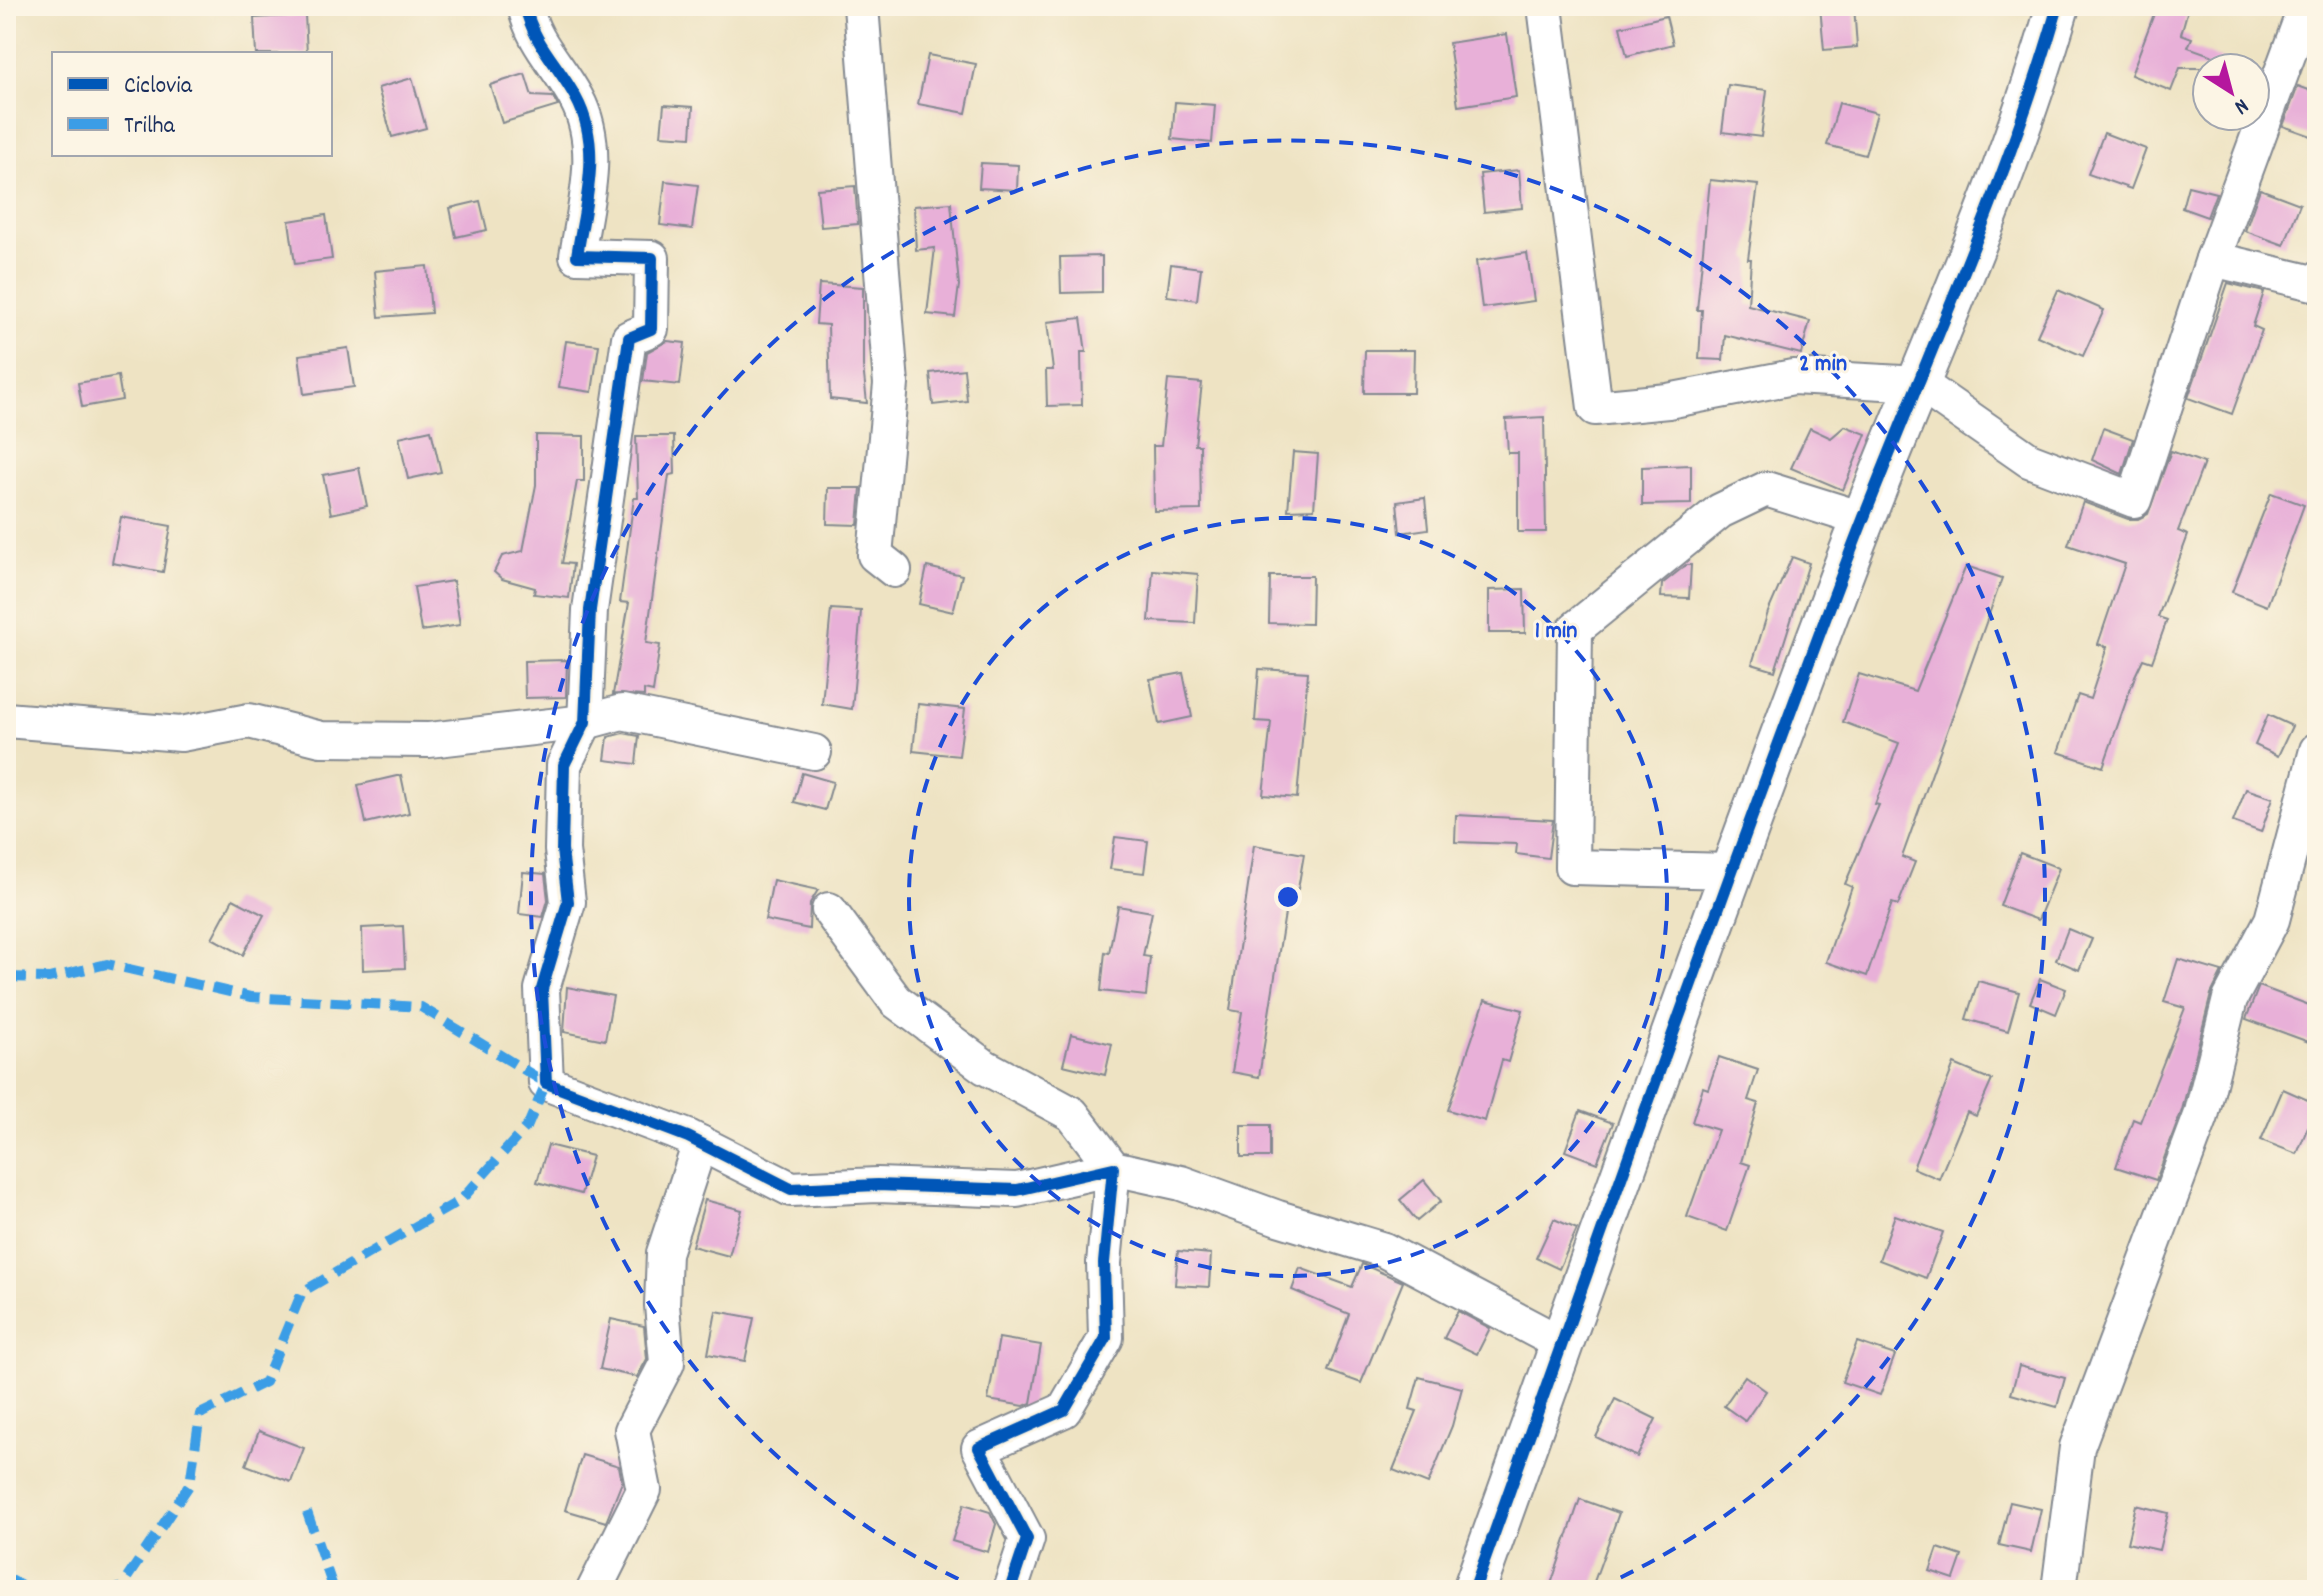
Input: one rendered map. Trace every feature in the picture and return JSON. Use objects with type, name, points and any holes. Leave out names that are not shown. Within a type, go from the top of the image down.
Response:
[{"type":"street","points":[[525,6],[531,32],[578,100],[593,152],[577,256],[652,258],[651,329],[629,338],[590,610],[585,722],[564,765],[562,850],[568,902],[542,989],[546,1083],[700,1143],[791,1189],[877,1185],[1017,1190],[1113,1168],[1181,1183],[1278,1218],[1384,1250],[1562,1344]]},
{"type":"street","points":[[861,6],[891,384],[875,555],[894,570]]},
{"type":"street","points":[[1545,6],[1595,408],[1668,401],[1793,377],[1920,384],[2029,460],[2134,500],[2213,259],[2306,6]]},
{"type":"street","points":[[1474,1590],[1730,871],[1862,519],[1998,188],[2058,6]]},
{"type":"street","points":[[2213,259],[2317,284]]},
{"type":"street","points":[[1730,871],[1572,867],[1575,629],[1720,511],[1766,489],[1862,519]]},
{"type":"street","points":[[6,720],[181,734],[249,721],[321,739],[429,740],[585,722],[622,712],[814,752]]},
{"type":"street","points":[[2059,1590],[2077,1447],[2201,1116],[2230,999],[2272,920],[2317,750]]},
{"type":"street","points":[[829,910],[896,1001],[985,1067],[1072,1114],[1113,1168],[1104,1263],[1106,1338],[1064,1410],[979,1448],[1027,1539],[1010,1590]]},
{"type":"street","points":[[594,1590],[644,1490],[632,1430],[667,1363],[662,1305],[664,1253],[700,1143]]},
{"type":"building","points":[[1820,6],[1854,6],[1857,47],[1824,50]]},
{"type":"building","points":[[2157,6],[2189,6],[2181,34],[2192,38],[2188,47],[2202,52],[2191,52],[2191,68],[2180,68],[2171,91],[2131,75]]},
{"type":"building","points":[[305,15],[307,52],[256,52],[254,18]]},
{"type":"building","points":[[1666,16],[1673,44],[1627,56],[1620,27]]},
{"type":"building","points":[[1507,34],[1516,97],[1458,106],[1449,43]]},
{"type":"building","points":[[928,55],[976,64],[966,113],[918,104]]},
{"type":"building","points":[[525,74],[532,96],[553,97],[558,106],[502,123],[490,85]]},
{"type":"building","points":[[412,78],[426,128],[392,137],[378,88]]},
{"type":"building","points":[[1728,85],[1767,90],[1761,137],[1722,132]]},
{"type":"building","points":[[2298,86],[2317,93],[2317,138],[2283,126]]},
{"type":"building","points":[[1175,102],[1215,105],[1212,143],[1172,139]]},
{"type":"building","points":[[1839,103],[1877,113],[1865,155],[1827,145]]},
{"type":"building","points":[[664,105],[693,107],[691,137],[661,135]]},
{"type":"building","points":[[2104,133],[2146,149],[2131,189],[2088,174]]},
{"type":"building","points":[[981,163],[1018,165],[1017,190],[979,188]]},
{"type":"building","points":[[1519,170],[1522,208],[1484,212],[1480,174]]},
{"type":"building","points":[[1710,180],[1758,185],[1748,259],[1751,259],[1748,305],[1810,321],[1801,354],[1725,335],[1723,360],[1699,359],[1702,310],[1697,310]]},
{"type":"building","points":[[665,181],[698,185],[692,229],[660,225]]},
{"type":"building","points":[[855,186],[858,224],[821,227],[817,189]]},
{"type":"building","points":[[2188,186],[2216,193],[2207,217],[2182,208]]},
{"type":"building","points":[[2260,189],[2300,204],[2284,245],[2245,231]]},
{"type":"building","points":[[480,201],[487,230],[456,237],[450,208]]},
{"type":"building","points":[[951,203],[959,285],[955,317],[927,314],[935,248],[916,250],[914,206]]},
{"type":"building","points":[[326,215],[332,259],[295,264],[289,221]]},
{"type":"building","points":[[1527,253],[1534,301],[1482,308],[1476,261]]},
{"type":"building","points":[[1102,256],[1102,292],[1061,293],[1060,257]]},
{"type":"building","points":[[1171,264],[1201,268],[1197,300],[1167,296]]},
{"type":"building","points":[[427,266],[431,313],[379,317],[375,271]]},
{"type":"building","points":[[2228,283],[2264,292],[2253,326],[2262,330],[2232,414],[2188,398]]},
{"type":"building","points":[[819,284],[863,287],[863,366],[867,403],[830,399],[828,325],[816,324]]},
{"type":"building","points":[[2058,290],[2104,310],[2083,356],[2037,336]]},
{"type":"building","points":[[1081,318],[1086,352],[1081,352],[1082,405],[1047,406],[1046,370],[1053,370],[1047,322]]},
{"type":"building","points":[[566,341],[599,345],[592,392],[559,387]]},
{"type":"building","points":[[667,341],[685,343],[680,385],[643,381],[647,352]]},
{"type":"building","points":[[348,348],[354,387],[304,394],[299,355]]},
{"type":"building","points":[[1365,350],[1414,350],[1413,393],[1364,393]]},
{"type":"building","points":[[964,369],[967,401],[933,405],[930,373]]},
{"type":"building","points":[[118,376],[122,400],[82,407],[78,383]]},
{"type":"building","points":[[1168,380],[1202,383],[1195,445],[1200,445],[1201,510],[1154,511],[1153,446],[1161,446]]},
{"type":"building","points":[[1544,417],[1546,532],[1518,532],[1518,453],[1508,453],[1506,419]]},
{"type":"building","points":[[1845,426],[1866,434],[1843,490],[1791,468],[1810,428],[1831,438]]},
{"type":"building","points":[[2103,428],[2133,439],[2122,474],[2092,460]]},
{"type":"building","points":[[431,430],[441,472],[408,479],[399,437]]},
{"type":"building","points":[[536,435],[584,436],[584,481],[577,481],[562,563],[573,564],[569,598],[534,594],[535,588],[502,579],[494,572],[502,556],[523,551],[536,485]]},
{"type":"building","points":[[636,436],[674,436],[675,474],[669,475],[646,643],[660,645],[653,692],[644,690],[644,696],[613,694],[629,603],[620,602],[634,498],[638,498]]},
{"type":"building","points":[[2171,451],[2204,463],[2178,531],[2188,535],[2158,617],[2167,620],[2152,662],[2143,659],[2135,676],[2103,767],[2058,752],[2078,695],[2090,699],[2107,647],[2098,644],[2125,564],[2068,545],[2083,502],[2128,519],[2138,519],[2148,514]]},
{"type":"building","points":[[1293,452],[1318,454],[1314,509],[1288,510]]},
{"type":"building","points":[[1691,465],[1691,504],[1642,505],[1642,467]]},
{"type":"building","points":[[359,468],[367,506],[331,514],[323,475]]},
{"type":"building","points":[[828,488],[861,488],[858,525],[827,524]]},
{"type":"building","points":[[2271,493],[2304,505],[2267,606],[2232,592]]},
{"type":"building","points":[[1425,498],[1428,529],[1400,533],[1397,502]]},
{"type":"building","points":[[121,517],[171,526],[163,572],[112,563]]},
{"type":"building","points":[[1792,557],[1809,563],[1775,671],[1752,664],[1768,612]]},
{"type":"building","points":[[1686,565],[1691,565],[1689,598],[1661,597],[1662,584]]},
{"type":"building","points":[[1966,566],[2002,578],[1902,857],[1915,862],[1898,905],[1892,903],[1867,976],[1826,962],[1852,887],[1845,884],[1879,805],[1875,804],[1899,743],[1843,722],[1859,674],[1915,691]]},
{"type":"building","points":[[927,567],[962,575],[953,612],[919,604]]},
{"type":"building","points":[[1153,570],[1198,574],[1195,623],[1149,621]]},
{"type":"building","points":[[1270,576],[1312,576],[1311,624],[1269,623]]},
{"type":"building","points":[[453,581],[460,625],[421,631],[414,587]]},
{"type":"building","points":[[1524,589],[1525,633],[1489,633],[1489,590]]},
{"type":"building","points":[[831,609],[861,611],[852,709],[822,704]]},
{"type":"building","points":[[567,660],[566,697],[525,698],[524,661]]},
{"type":"building","points":[[1259,669],[1308,672],[1297,798],[1263,795],[1271,722],[1255,721]]},
{"type":"building","points":[[1183,673],[1192,717],[1159,724],[1150,679]]},
{"type":"building","points":[[918,704],[965,709],[959,756],[913,751]]},
{"type":"building","points":[[2268,715],[2292,726],[2278,756],[2255,745]]},
{"type":"building","points":[[623,733],[639,736],[636,764],[605,760],[608,737]]},
{"type":"building","points":[[802,773],[833,782],[825,810],[794,802]]},
{"type":"building","points":[[401,775],[409,813],[366,823],[358,785]]},
{"type":"building","points":[[2246,789],[2273,798],[2261,832],[2233,822]]},
{"type":"building","points":[[1456,815],[1553,820],[1548,858],[1516,854],[1517,844],[1455,842]]},
{"type":"building","points":[[1115,837],[1148,841],[1144,873],[1110,869]]},
{"type":"building","points":[[1254,845],[1304,854],[1298,889],[1289,888],[1259,1077],[1232,1072],[1242,1012],[1230,1010]]},
{"type":"building","points":[[2020,853],[2059,868],[2038,920],[2000,906]]},
{"type":"building","points":[[523,872],[545,874],[548,900],[543,917],[519,914]]},
{"type":"building","points":[[773,880],[818,890],[810,903],[809,929],[765,920]]},
{"type":"building","points":[[233,899],[264,915],[243,955],[212,938]]},
{"type":"building","points":[[1118,906],[1152,912],[1143,956],[1150,957],[1146,996],[1101,991],[1105,952],[1109,953]]},
{"type":"building","points":[[403,926],[405,968],[363,970],[362,928]]},
{"type":"building","points":[[2068,929],[2092,939],[2079,970],[2056,960]]},
{"type":"building","points":[[2178,959],[2222,972],[2211,994],[2182,1110],[2156,1180],[2116,1167],[2133,1119],[2140,1122],[2185,1008],[2164,1002]]},
{"type":"building","points":[[2040,979],[2066,989],[2056,1014],[2030,1003]]},
{"type":"building","points":[[1978,981],[2019,992],[2008,1031],[1966,1019]]},
{"type":"building","points":[[2259,986],[2317,1008],[2317,1045],[2246,1019]]},
{"type":"building","points":[[567,987],[613,996],[605,1040],[564,1032]]},
{"type":"building","points":[[1485,1000],[1523,1010],[1508,1062],[1502,1060],[1485,1121],[1448,1110]]},
{"type":"building","points":[[1071,1034],[1112,1044],[1105,1075],[1063,1065]]},
{"type":"building","points":[[1719,1057],[1758,1070],[1748,1100],[1758,1103],[1741,1162],[1750,1165],[1727,1231],[1687,1217],[1718,1130],[1692,1122],[1703,1087],[1708,1089]]},
{"type":"building","points":[[1954,1064],[1992,1080],[1976,1116],[1967,1112],[1939,1179],[1913,1168]]},
{"type":"building","points":[[2283,1089],[2317,1104],[2297,1154],[2261,1140]]},
{"type":"building","points":[[1580,1111],[1613,1123],[1597,1163],[1565,1151]]},
{"type":"building","points":[[1241,1125],[1270,1125],[1270,1157],[1241,1157]]},
{"type":"building","points":[[548,1145],[592,1156],[581,1194],[537,1182]]},
{"type":"building","points":[[1424,1180],[1441,1201],[1417,1221],[1400,1200]]},
{"type":"building","points":[[705,1200],[742,1210],[729,1256],[692,1246]]},
{"type":"building","points":[[1895,1215],[1943,1232],[1926,1278],[1879,1260]]},
{"type":"building","points":[[1554,1219],[1577,1229],[1559,1269],[1536,1258]]},
{"type":"building","points":[[1178,1251],[1211,1254],[1209,1287],[1175,1285]]},
{"type":"building","points":[[1362,1264],[1403,1282],[1361,1383],[1328,1371],[1349,1314],[1292,1290],[1300,1268],[1352,1287]]},
{"type":"building","points":[[716,1311],[754,1318],[745,1361],[708,1354]]},
{"type":"building","points":[[1458,1311],[1490,1328],[1477,1354],[1444,1338]]},
{"type":"building","points":[[611,1319],[644,1326],[647,1359],[637,1377],[600,1369]]},
{"type":"building","points":[[999,1338],[1041,1345],[1031,1403],[1024,1406],[988,1400]]},
{"type":"building","points":[[1857,1342],[1895,1355],[1880,1395],[1842,1382]]},
{"type":"building","points":[[2019,1366],[2065,1378],[2057,1407],[2011,1394]]},
{"type":"building","points":[[1745,1376],[1766,1391],[1745,1421],[1724,1406]]},
{"type":"building","points":[[1419,1377],[1462,1388],[1452,1426],[1428,1484],[1393,1470],[1417,1411],[1410,1409]]},
{"type":"building","points":[[1615,1399],[1656,1419],[1637,1457],[1596,1437]]},
{"type":"building","points":[[259,1431],[304,1448],[291,1482],[246,1465]]},
{"type":"building","points":[[582,1455],[619,1466],[622,1482],[606,1522],[565,1510]]},
{"type":"building","points":[[1580,1499],[1619,1513],[1591,1590],[1549,1590]]},
{"type":"building","points":[[2010,1502],[2041,1509],[2031,1552],[1999,1545]]},
{"type":"building","points":[[964,1504],[990,1512],[996,1524],[988,1552],[952,1541]]},
{"type":"building","points":[[2136,1505],[2168,1513],[2159,1550],[2127,1543]]},
{"type":"building","points":[[1938,1548],[1962,1556],[1954,1579],[1930,1571]]},
{"type":"marked path","points":[[6,977],[49,978],[107,964],[251,997],[421,1007],[546,1083],[528,1125],[461,1200],[302,1292],[265,1382],[200,1414],[190,1484],[121,1587],[114,1590]]},
{"type":"marked path","points":[[307,1512],[334,1590]]},
{"type":"marked path","points":[[6,1577],[28,1590]]},
{"type":"cycle path","points":[[525,6],[540,43],[576,98],[589,136],[590,176],[577,256],[652,258],[651,329],[629,338],[590,610],[585,722],[564,765],[562,850],[568,902],[542,989],[546,1083],[688,1137],[791,1189],[877,1185],[1017,1190],[1113,1168],[1104,1263],[1106,1338],[1064,1410],[979,1448],[1027,1539],[1010,1590]]},
{"type":"cycle path","points":[[1474,1590],[1752,817],[1847,561],[1986,217],[2058,6]]}]
